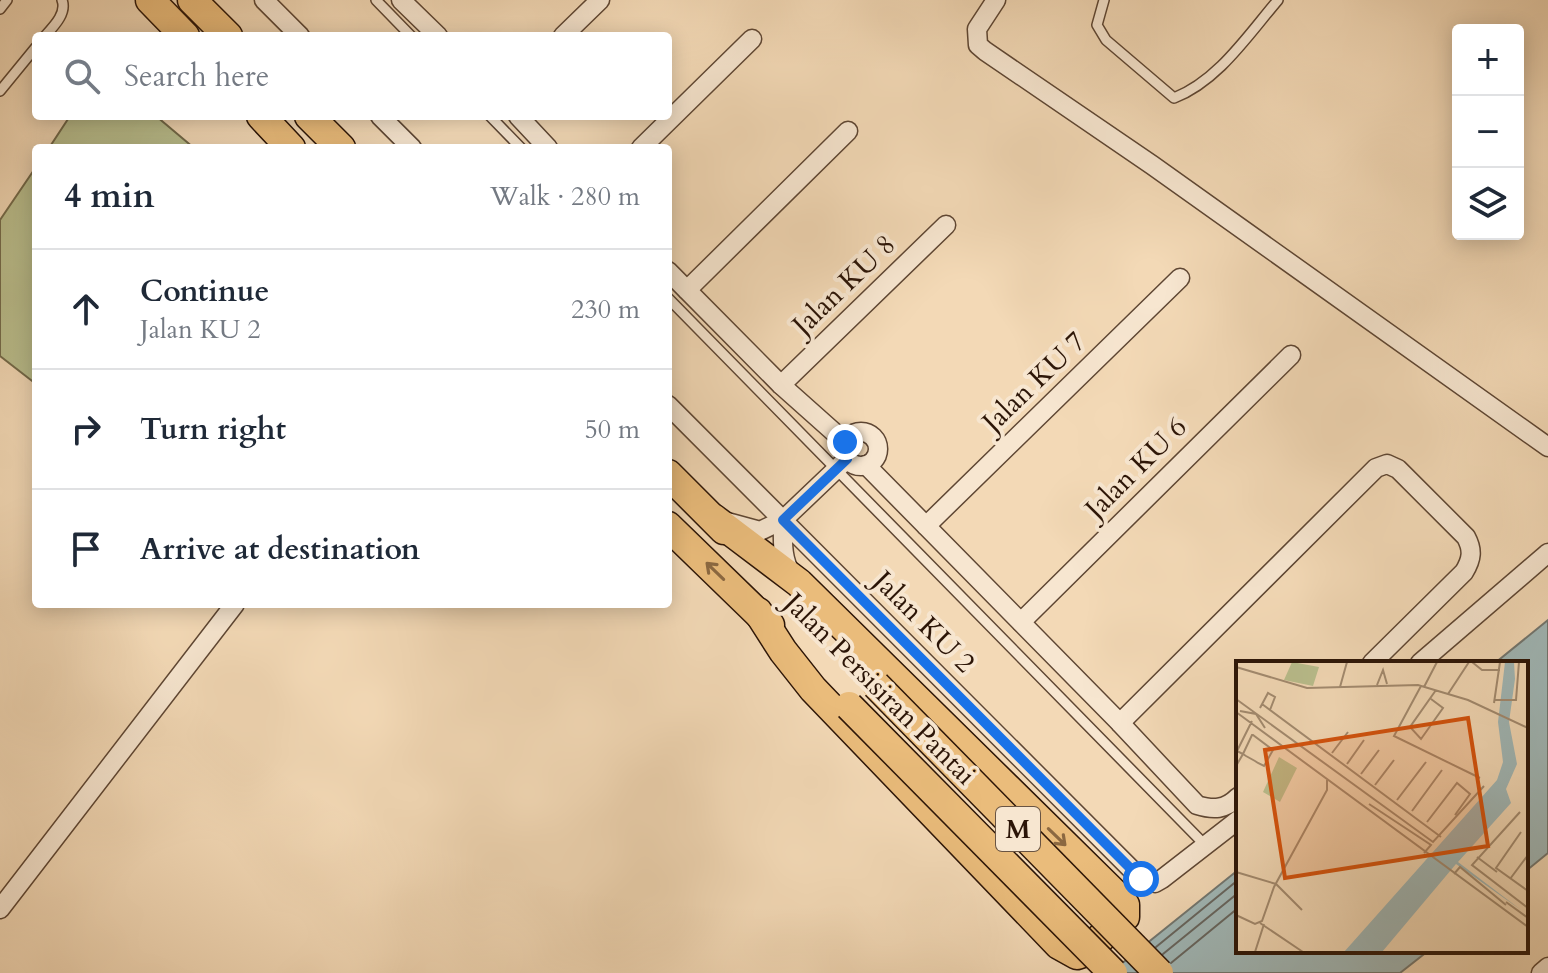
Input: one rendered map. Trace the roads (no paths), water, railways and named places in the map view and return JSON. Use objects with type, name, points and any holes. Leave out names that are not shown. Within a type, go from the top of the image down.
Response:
[{"type":"main road","points":[[150,0],[181,32]]},
{"type":"main road","points":[[192,0],[224,32]]},
{"type":"main road","points":[[265,120],[287,144]]},
{"type":"main road","points":[[313,120],[337,144]]},
{"type":"main road","name":"Jalan Persisiran Pantai","points":[[672,478],[1159,973]]},
{"type":"main road","points":[[713,518],[799,583],[1125,905],[1125,917],[1083,953],[1077,955],[1059,945],[813,689],[758,612]]},
{"type":"main road","name":"Jalan Persisiran Pantai","points":[[672,530],[758,612],[1113,973]]},
{"type":"street","points":[[264,0],[296,32]]},
{"type":"street","points":[[567,32],[600,0]]},
{"type":"street","points":[[996,0],[977,29],[978,45],[985,51],[1152,165],[1548,447]]},
{"type":"street","points":[[406,1],[434,32]]},
{"type":"street","points":[[672,118],[752,39]]},
{"type":"street","points":[[384,120],[408,144]]},
{"type":"street","points":[[522,120],[544,144]]},
{"type":"street","points":[[645,144],[670,120]]},
{"type":"street","points":[[687,290],[848,131]]},
{"type":"street","name":"Jalan KU 8","points":[[781,385],[946,225]]},
{"type":"street","points":[[672,275],[781,385],[843,457],[856,465],[866,465],[877,453],[874,437],[858,432],[843,457],[783,520],[760,531],[713,518]]},
{"type":"street","name":"Jalan KU 7","points":[[926,526],[1180,278]]},
{"type":"street","name":"Jalan KU 6","points":[[1021,622],[1291,355]]},
{"type":"street","name":"Jalan KU 2","points":[[672,409],[1141,879],[1155,883],[1207,847]]},
{"type":"street","points":[[1120,723],[1376,468],[1387,464],[1398,469],[1466,537],[1471,547],[1470,562],[1464,572],[1374,661]]},
{"type":"street","points":[[866,465],[1197,805],[1220,808],[1236,798]]},
{"type":"street","points":[[783,520],[783,552],[787,567],[799,583]]},
{"type":"street","points":[[1422,661],[1548,553]]},
{"type":"street","points":[[0,909],[232,608]]},
{"type":"street","points":[[1207,847],[1236,822]]},
{"type":"street","points":[[1541,973],[1548,967]]},
{"type":"lane","points":[[0,9],[7,0]]},
{"type":"lane","points":[[48,32],[62,12],[62,0]]},
{"type":"lane","points":[[376,0],[407,32]]},
{"type":"lane","points":[[1104,0],[1097,25],[1106,40],[1174,98],[1189,93],[1207,80],[1278,0]]},
{"type":"lane","points":[[0,91],[32,52]]},
{"type":"lane","points":[[494,120],[517,144]]},
{"type":"lane","points":[[672,302],[843,457],[1207,847]]},
{"type":"water","points":[[1548,620],[1548,853],[1528,869],[1528,661],[1497,661]]},
{"type":"water","points":[[1236,872],[1236,953],[1425,953],[1400,973],[1110,973]]}]
